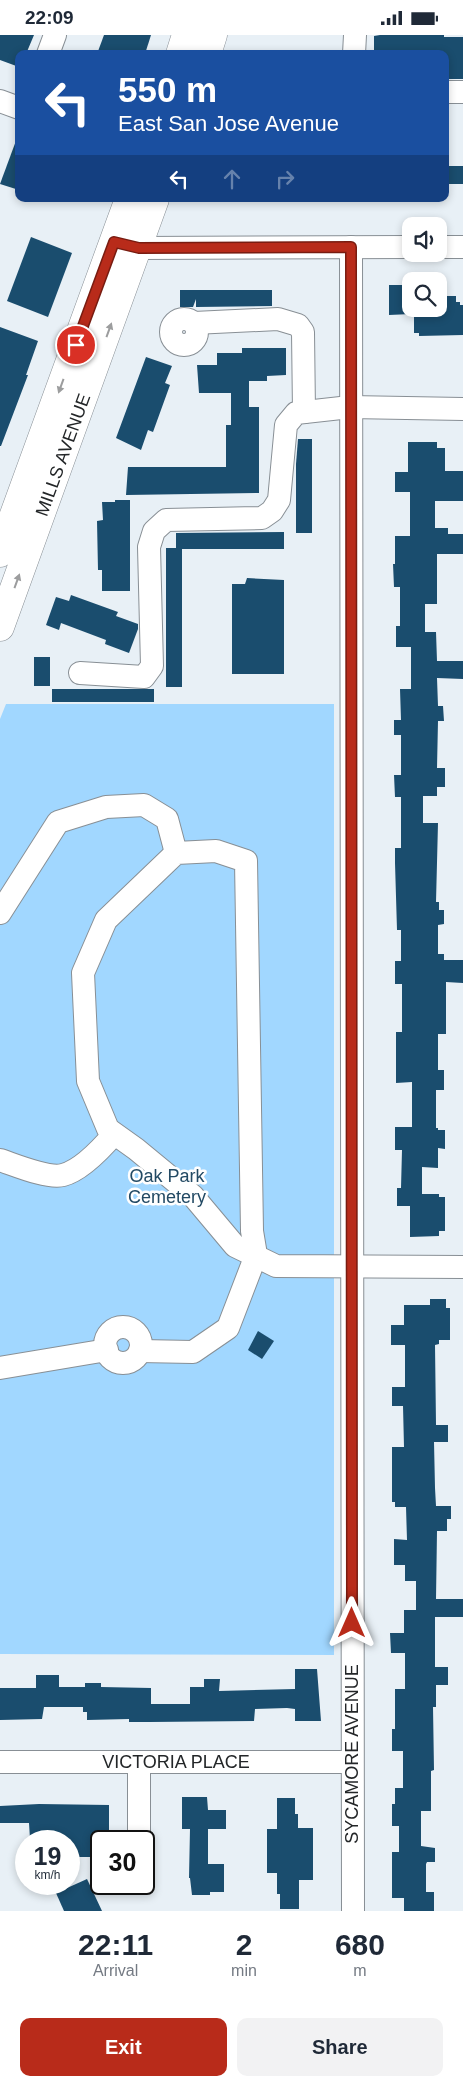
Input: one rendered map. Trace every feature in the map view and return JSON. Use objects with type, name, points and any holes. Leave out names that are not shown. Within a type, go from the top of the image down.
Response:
[{"type":"main road","points":[[181,50],[186,35]]},
{"type":"main road","points":[[208,50],[213,35]]},
{"type":"main road","name":"MILLS AVENUE","points":[[0,627],[127,245],[129,202]]},
{"type":"main road","name":"MILLS AVENUE","points":[[0,553],[127,245],[153,202]]},
{"type":"street","points":[[49,50],[55,35]]},
{"type":"street","points":[[354,35],[354,50]]},
{"type":"street","points":[[449,92],[463,92]]},
{"type":"street","points":[[0,101],[15,107]]},
{"type":"street","points":[[127,245],[402,247]]},
{"type":"street","name":"SYCAMORE AVENUE","points":[[351,247],[353,1911]]},
{"type":"street","points":[[447,247],[463,247]]},
{"type":"street","points":[[194,323],[278,319],[298,325],[303,332],[304,412]]},
{"type":"street","points":[[80,673],[144,677],[152,666],[149,547],[154,531],[166,520],[262,518],[272,511],[279,500],[286,425],[296,413],[350,407],[463,409]]},
{"type":"street","points":[[0,913],[58,822],[106,807],[144,805],[167,819],[176,853]]},
{"type":"street","points":[[0,1368],[107,1349],[108,1355],[117,1362],[129,1362],[138,1356],[140,1351],[193,1351],[228,1328],[256,1255],[252,1231],[246,861],[216,851],[176,853],[106,919],[83,973],[88,1081],[108,1129],[136,1149],[193,1196],[235,1246],[256,1255],[276,1266],[463,1267]]},
{"type":"street","points":[[0,1159],[39,1173],[63,1175],[92,1159],[114,1134]]},
{"type":"street","name":"VICTORIA PLACE","points":[[0,1762],[352,1762]]},
{"type":"street","points":[[139,1762],[139,1830]]},
{"type":"green space","name":"Oak Park Cemetery","points":[[6,704],[334,704],[334,1655],[0,1654],[0,719]]},
{"type":"building","points":[[0,35],[34,35],[28,50],[15,50],[15,66],[0,60]]},
{"type":"building","points":[[104,35],[151,35],[146,50],[98,50]]},
{"type":"building","points":[[444,35],[444,37],[463,37],[463,79],[449,79],[449,50],[374,50],[374,36]]},
{"type":"building","points":[[15,143],[15,189],[0,184]]},
{"type":"building","points":[[449,166],[463,166],[463,184],[449,184]]},
{"type":"building","points":[[31,237],[72,253],[48,317],[7,301]]},
{"type":"building","points":[[389,285],[402,285],[402,314],[389,315]]},
{"type":"building","points":[[180,290],[272,290],[272,306],[196,307],[196,299],[193,307],[180,307]]},
{"type":"building","points":[[447,296],[456,296],[456,302],[460,302],[460,305],[463,305],[463,335],[419,336],[419,333],[414,333],[414,317],[447,317]]},
{"type":"building","points":[[0,327],[38,341],[26,375],[28,375],[1,446],[0,446]]},
{"type":"building","points":[[242,348],[286,348],[286,375],[267,376],[267,381],[249,381],[249,407],[259,407],[259,493],[126,495],[128,467],[226,467],[226,425],[231,425],[231,393],[199,393],[197,365],[217,365],[217,353],[242,353]]},
{"type":"building","points":[[146,357],[172,366],[165,383],[170,385],[153,432],[148,430],[141,450],[116,438]]},
{"type":"building","points":[[298,439],[312,439],[312,533],[296,533]]},
{"type":"building","points":[[408,442],[437,442],[437,448],[445,448],[445,471],[463,471],[463,501],[435,501],[435,528],[448,528],[448,534],[463,534],[463,554],[437,554],[437,604],[425,604],[425,632],[436,632],[437,661],[463,661],[463,679],[437,678],[438,706],[443,706],[444,721],[438,721],[437,768],[445,768],[445,787],[437,787],[437,796],[423,796],[423,823],[438,823],[436,902],[439,902],[439,910],[444,910],[444,924],[438,925],[438,954],[444,954],[444,960],[463,960],[463,983],[446,982],[446,1034],[438,1034],[438,1070],[444,1070],[444,1090],[436,1090],[436,1128],[438,1130],[445,1130],[445,1149],[438,1148],[438,1168],[422,1167],[422,1194],[439,1194],[439,1197],[445,1197],[445,1231],[439,1231],[439,1236],[410,1237],[410,1206],[397,1206],[397,1188],[401,1188],[402,1150],[395,1150],[395,1127],[412,1127],[412,1082],[396,1083],[396,1032],[402,1032],[402,984],[395,984],[395,961],[401,961],[401,930],[397,930],[395,848],[401,848],[401,797],[395,797],[394,775],[401,775],[401,735],[394,735],[394,720],[401,720],[400,689],[411,689],[411,647],[396,647],[396,626],[400,626],[400,587],[394,587],[393,564],[395,564],[395,536],[410,536],[410,492],[395,492],[395,472],[408,472]]},
{"type":"building","points":[[115,500],[130,500],[130,591],[102,591],[102,570],[98,570],[97,521],[103,520],[102,502],[115,502]]},
{"type":"building","points":[[284,532],[284,549],[182,549],[182,687],[166,687],[166,548],[176,548],[176,533]]},
{"type":"building","points":[[247,578],[284,580],[284,674],[232,674],[232,584],[245,584]]},
{"type":"building","points":[[71,595],[118,612],[116,616],[138,624],[129,653],[105,644],[106,640],[61,623],[59,630],[46,625],[56,597],[69,601]]},
{"type":"building","points":[[34,657],[50,657],[50,686],[34,686]]},
{"type":"building","points":[[52,689],[154,689],[154,702],[52,702]]},
{"type":"building","points":[[430,1299],[446,1299],[446,1308],[450,1308],[450,1340],[439,1340],[439,1344],[435,1345],[436,1425],[448,1425],[448,1442],[434,1442],[436,1506],[451,1506],[451,1519],[447,1519],[447,1531],[437,1531],[436,1599],[463,1599],[463,1617],[435,1617],[435,1667],[448,1667],[448,1685],[436,1685],[436,1707],[433,1707],[434,1770],[431,1771],[431,1811],[421,1811],[421,1846],[435,1848],[435,1862],[427,1862],[426,1864],[426,1892],[434,1892],[434,1911],[404,1911],[404,1898],[392,1898],[392,1852],[399,1852],[399,1826],[392,1826],[392,1804],[395,1804],[395,1788],[403,1788],[403,1751],[392,1751],[392,1729],[395,1729],[395,1689],[405,1689],[405,1653],[391,1653],[390,1633],[404,1633],[404,1610],[416,1610],[416,1581],[405,1581],[405,1565],[394,1565],[394,1539],[407,1540],[406,1507],[395,1507],[395,1502],[392,1502],[392,1447],[404,1447],[403,1406],[392,1406],[392,1387],[405,1387],[405,1345],[391,1345],[391,1325],[404,1325],[404,1305],[430,1305]]},
{"type":"building","points":[[258,1331],[274,1341],[262,1359],[248,1350]]},
{"type":"building","points":[[295,1669],[317,1669],[321,1721],[295,1721],[295,1709],[287,1708],[255,1709],[254,1721],[129,1722],[129,1719],[87,1720],[87,1712],[83,1712],[83,1707],[44,1707],[42,1719],[0,1720],[0,1688],[36,1688],[36,1675],[59,1675],[59,1687],[85,1687],[85,1683],[101,1683],[101,1687],[151,1688],[151,1704],[190,1704],[190,1687],[204,1687],[204,1679],[220,1679],[219,1691],[295,1689]]},
{"type":"building","points":[[182,1797],[207,1797],[208,1810],[226,1810],[226,1829],[208,1829],[208,1864],[224,1864],[224,1892],[210,1892],[210,1895],[192,1895],[189,1878],[190,1829],[182,1829]]},
{"type":"building","points":[[277,1798],[295,1798],[295,1814],[298,1814],[298,1828],[313,1828],[313,1880],[299,1880],[299,1909],[280,1909],[280,1894],[277,1894],[277,1873],[267,1873],[267,1829],[277,1829]]},
{"type":"building","points":[[39,1804],[109,1805],[109,1830],[90,1830],[90,1857],[80,1857],[80,1830],[29,1830],[29,1823],[0,1823],[0,1806]]},
{"type":"building","points":[[87,1879],[90,1885],[90,1895],[94,1895],[102,1911],[64,1911],[57,1895],[80,1895],[80,1882]]},
{"type":"route","points":[[76,345],[114,242],[139,248],[351,247],[352,1623]]}]
